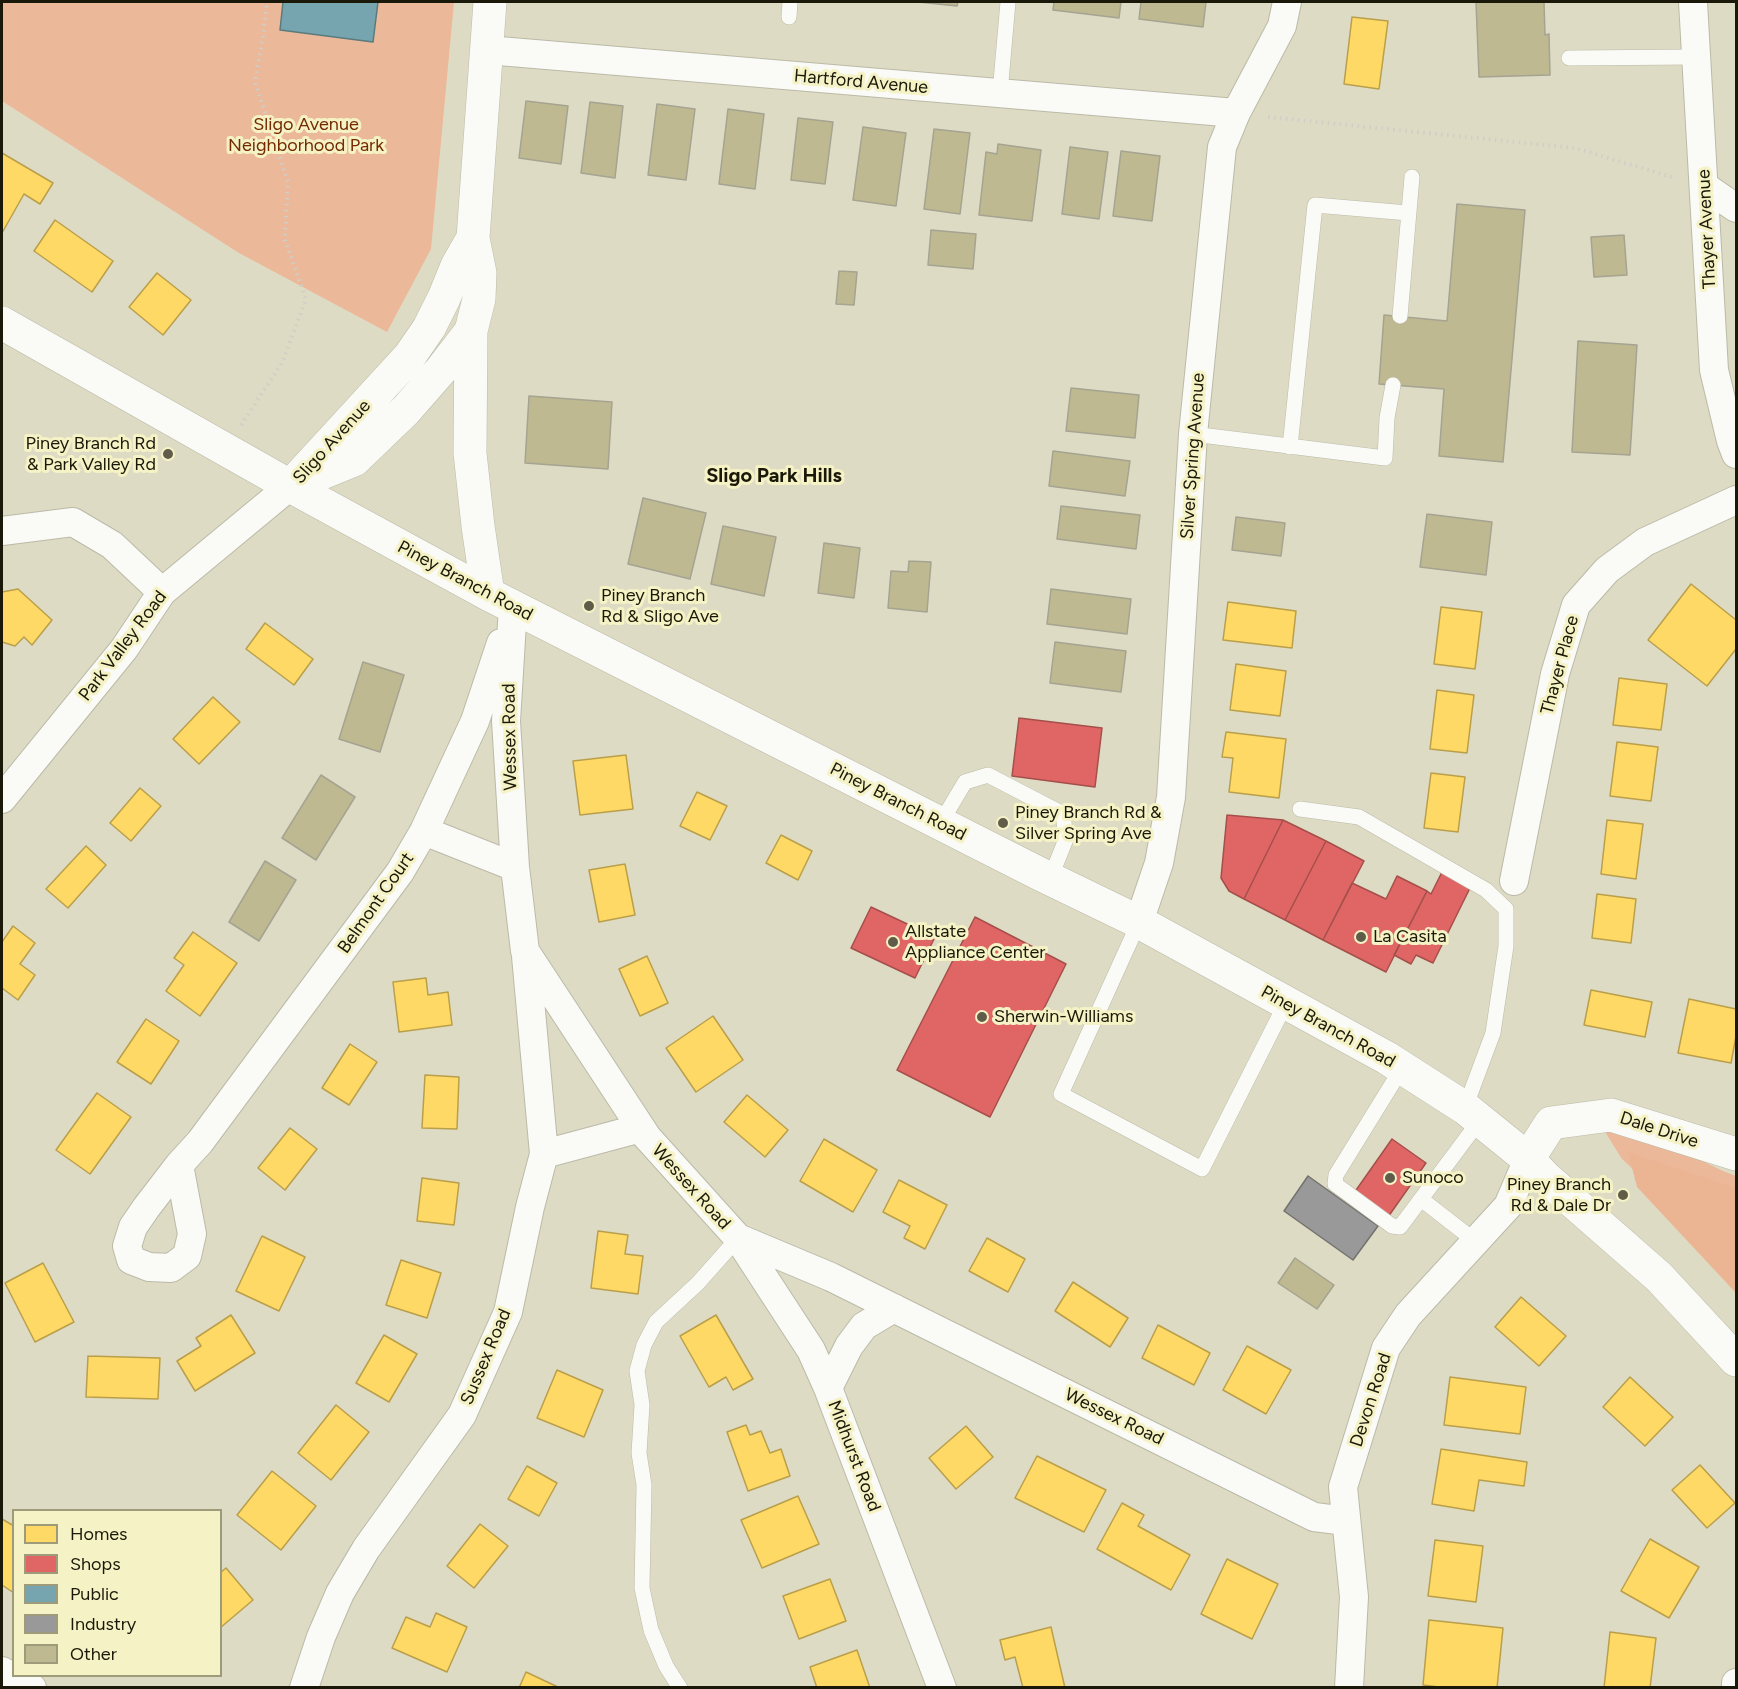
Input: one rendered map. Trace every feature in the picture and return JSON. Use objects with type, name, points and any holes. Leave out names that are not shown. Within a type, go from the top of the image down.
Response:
[{"type":"main road","name":"Sligo Avenue","points":[[290,486],[354,460],[406,410],[471,331],[479,299],[480,273],[473,238],[490,2]]},
{"type":"main road","name":"Sligo Avenue","points":[[290,486],[409,357],[429,328],[457,266],[473,238]]},
{"type":"main road","name":"Piney Branch Road","points":[[2,323],[227,451],[501,601],[940,824],[1139,922],[1402,1068],[1472,1114],[1528,1159],[1659,1277],[1737,1360]]},
{"type":"main road","points":[[471,331],[470,453],[477,526],[501,601]]},
{"type":"main road","name":"Dale Drive","points":[[1528,1159],[1551,1123],[1611,1114],[1737,1154]]},
{"type":"street","name":"Silver Spring Avenue","points":[[1139,922],[1159,863],[1171,797],[1193,434],[1222,147],[1236,113],[1281,26],[1287,2]]},
{"type":"street","name":"Thayer Avenue","points":[[1693,2],[1714,370],[1731,441],[1737,454]]},
{"type":"street","name":"Hartford Avenue","points":[[487,50],[1236,113]]},
{"type":"street","points":[[1704,186],[1737,207]]},
{"type":"street","name":"Park Valley Road","points":[[2,799],[124,649],[162,592],[290,486]]},
{"type":"street","name":"Thayer Place","points":[[1514,880],[1555,674],[1576,605],[1607,570],[1645,542],[1737,500]]},
{"type":"street","points":[[2,531],[73,522],[112,545],[162,592]]},
{"type":"street","name":"Belmont Court","points":[[179,1165],[200,1142],[400,873],[424,831],[475,721],[501,601]]},
{"type":"street","name":"Wessex Road","points":[[501,601],[515,867],[525,951],[641,1128],[738,1238],[831,1277],[1314,1516],[1346,1521]]},
{"type":"street","points":[[424,831],[515,867]]},
{"type":"street","name":"Sussex Road","points":[[304,1688],[321,1637],[340,1593],[399,1502],[462,1415],[508,1312],[530,1207],[544,1154],[525,951]]},
{"type":"street","points":[[544,1154],[641,1128]]},
{"type":"street","name":"Devon Road","points":[[1349,1688],[1354,1597],[1343,1487],[1386,1348],[1408,1315],[1508,1206],[1528,1159]]},
{"type":"street","name":"Midhurst Road","points":[[738,1238],[811,1350],[828,1388],[942,1688]]},
{"type":"street","points":[[828,1388],[849,1346],[864,1326],[894,1308]]},
{"type":"street","points":[[13,1677],[32,1688]]},
{"type":"street","points":[[1736,1688],[1737,1683]]},
{"type":"lane","points":[[1000,93],[1008,2]]},
{"type":"lane","points":[[1569,58],[1696,57]]},
{"type":"lane","points":[[1400,316],[1412,177]]},
{"type":"lane","points":[[1290,447],[1315,205],[1408,213]]},
{"type":"lane","points":[[1193,434],[1385,458],[1387,418],[1393,385]]},
{"type":"lane","points":[[940,824],[965,782],[988,775],[1063,814],[1066,839],[1050,879]]},
{"type":"lane","points":[[1300,809],[1359,817],[1486,890],[1506,909],[1506,946],[1493,1033],[1472,1114],[1421,1199],[1400,1227],[1392,1226],[1335,1184],[1336,1175],[1402,1068]]},
{"type":"lane","points":[[1139,922],[1061,1094],[1202,1169],[1286,1003]]},
{"type":"lane","points":[[1421,1199],[1475,1241]]},
{"type":"lane","points":[[680,1688],[666,1666],[651,1630],[642,1588],[644,1485],[639,1453],[642,1405],[637,1371],[644,1345],[656,1322],[698,1283],[738,1238]]},
{"type":"path","points":[[227,451],[244,419],[282,363],[306,299],[285,240],[288,182],[255,82],[267,2]]},
{"type":"path","points":[[1236,113],[1575,148],[1704,186]]},
{"type":"green space","name":"Sligo Avenue Neighborhood Park","points":[[2,2],[454,2],[431,249],[387,332],[239,253],[2,101]]},
{"type":"green space","points":[[1616,1119],[1736,1176],[1736,1266],[1622,1159],[1602,1127]]},
{"type":"shaded area","points":[[1628,1152],[1736,1188],[1736,1293],[1637,1187]]},
{"type":"building: Homes","points":[[1352,17],[1388,21],[1379,89],[1344,84]]},
{"type":"building: Homes","points":[[2,153],[53,183],[40,204],[24,194],[2,233]]},
{"type":"building: Homes","points":[[55,220],[113,261],[92,292],[34,251]]},
{"type":"building: Homes","points":[[157,273],[191,300],[163,335],[129,307]]},
{"type":"building: Homes","points":[[1691,584],[1736,620],[1736,649],[1707,686],[1648,640]]},
{"type":"building: Homes","points":[[18,589],[52,620],[32,645],[24,637],[15,646],[2,642],[2,592]]},
{"type":"building: Homes","points":[[1228,602],[1296,611],[1292,648],[1223,640]]},
{"type":"building: Homes","points":[[1441,607],[1482,612],[1475,669],[1434,664]]},
{"type":"building: Homes","points":[[265,623],[313,659],[294,685],[246,649]]},
{"type":"building: Homes","points":[[1236,664],[1286,671],[1280,716],[1230,710]]},
{"type":"building: Homes","points":[[1619,678],[1667,684],[1661,730],[1613,725]]},
{"type":"building: Homes","points":[[1437,690],[1474,695],[1467,753],[1430,749]]},
{"type":"building: Homes","points":[[213,697],[240,722],[199,764],[173,739]]},
{"type":"building: Homes","points":[[1226,732],[1286,739],[1279,798],[1229,792],[1233,758],[1222,757]]},
{"type":"building: Homes","points":[[1617,742],[1658,747],[1651,801],[1610,796]]},
{"type":"building: Homes","points":[[626,755],[633,809],[580,815],[573,761]]},
{"type":"building: Homes","points":[[1431,773],[1465,777],[1458,832],[1424,828]]},
{"type":"building: Homes","points":[[140,788],[161,806],[131,841],[110,823]]},
{"type":"building: Homes","points":[[697,792],[727,806],[710,840],[680,826]]},
{"type":"building: Homes","points":[[1607,820],[1643,824],[1636,879],[1601,874]]},
{"type":"building: Homes","points":[[781,835],[812,851],[798,880],[766,863]]},
{"type":"building: Homes","points":[[86,846],[106,865],[68,908],[46,889]]},
{"type":"building: Homes","points":[[625,864],[635,915],[599,922],[589,870]]},
{"type":"building: Homes","points":[[1597,894],[1636,899],[1631,943],[1592,938]]},
{"type":"building: Homes","points":[[13,926],[35,943],[20,964],[35,975],[18,1000],[2,988],[2,942]]},
{"type":"building: Homes","points":[[193,932],[237,963],[200,1016],[166,991],[184,965],[174,958]]},
{"type":"building: Homes","points":[[647,956],[668,1003],[640,1016],[619,969]]},
{"type":"building: Homes","points":[[426,978],[428,995],[448,992],[452,1025],[399,1032],[393,982]]},
{"type":"building: Homes","points":[[1591,990],[1652,1002],[1645,1037],[1584,1025]]},
{"type":"building: Homes","points":[[1689,999],[1736,1009],[1736,1036],[1731,1063],[1678,1053]]},
{"type":"building: Homes","points":[[713,1016],[743,1060],[696,1092],[666,1048]]},
{"type":"building: Homes","points":[[146,1019],[179,1041],[151,1084],[117,1062]]},
{"type":"building: Homes","points":[[350,1044],[377,1062],[349,1105],[322,1088]]},
{"type":"building: Homes","points":[[425,1075],[459,1077],[457,1129],[422,1128]]},
{"type":"building: Homes","points":[[97,1093],[131,1117],[90,1174],[56,1150]]},
{"type":"building: Homes","points":[[747,1095],[788,1130],[765,1157],[724,1122]]},
{"type":"building: Homes","points":[[290,1128],[317,1149],[285,1190],[258,1168]]},
{"type":"building: Homes","points":[[824,1139],[877,1170],[853,1212],[800,1181]]},
{"type":"building: Homes","points":[[422,1178],[459,1183],[454,1225],[417,1221]]},
{"type":"building: Homes","points":[[899,1180],[947,1205],[925,1249],[904,1238],[910,1226],[883,1212]]},
{"type":"building: Homes","points":[[598,1231],[628,1235],[625,1254],[643,1256],[638,1294],[591,1288]]},
{"type":"building: Homes","points":[[262,1236],[305,1257],[279,1311],[236,1291]]},
{"type":"building: Homes","points":[[987,1238],[1025,1259],[1008,1292],[969,1271]]},
{"type":"building: Homes","points":[[401,1260],[441,1273],[427,1318],[386,1305]]},
{"type":"building: Homes","points":[[43,1263],[74,1322],[35,1342],[5,1283]]},
{"type":"building: Homes","points":[[1073,1282],[1128,1318],[1110,1347],[1055,1311]]},
{"type":"building: Homes","points":[[1521,1297],[1566,1336],[1539,1366],[1495,1327]]},
{"type":"building: Homes","points":[[231,1315],[255,1353],[195,1391],[177,1361],[201,1346],[196,1338]]},
{"type":"building: Homes","points":[[716,1315],[753,1379],[733,1390],[726,1377],[709,1387],[680,1336]]},
{"type":"building: Homes","points":[[1158,1325],[1210,1353],[1194,1385],[1142,1358]]},
{"type":"building: Homes","points":[[384,1335],[417,1354],[389,1402],[356,1383]]},
{"type":"building: Homes","points":[[1247,1346],[1291,1370],[1266,1414],[1223,1390]]},
{"type":"building: Homes","points":[[88,1356],[160,1358],[158,1399],[86,1397]]},
{"type":"building: Homes","points":[[557,1370],[603,1390],[584,1437],[537,1418]]},
{"type":"building: Homes","points":[[1450,1377],[1526,1387],[1520,1434],[1444,1425]]},
{"type":"building: Homes","points":[[1630,1377],[1673,1417],[1645,1446],[1603,1407]]},
{"type":"building: Homes","points":[[336,1405],[369,1432],[331,1480],[298,1453]]},
{"type":"building: Homes","points":[[746,1425],[750,1435],[761,1431],[770,1453],[781,1449],[790,1476],[748,1491],[727,1432]]},
{"type":"building: Homes","points":[[966,1426],[993,1457],[956,1489],[929,1458]]},
{"type":"building: Homes","points":[[1441,1449],[1527,1462],[1524,1486],[1479,1480],[1474,1511],[1432,1504]]},
{"type":"building: Homes","points":[[1037,1456],[1106,1490],[1084,1532],[1015,1498]]},
{"type":"building: Homes","points":[[1700,1465],[1735,1503],[1707,1528],[1672,1490]]},
{"type":"building: Homes","points":[[527,1466],[557,1483],[539,1516],[508,1499]]},
{"type":"building: Homes","points":[[272,1471],[316,1506],[281,1550],[237,1515]]},
{"type":"building: Homes","points":[[798,1496],[819,1544],[762,1568],[741,1520]]},
{"type":"building: Homes","points":[[1122,1503],[1144,1515],[1138,1526],[1190,1555],[1171,1590],[1097,1549]]},
{"type":"building: Homes","points":[[2,1519],[12,1525],[12,1592],[2,1585]]},
{"type":"building: Homes","points":[[480,1524],[508,1546],[474,1588],[447,1566]]},
{"type":"building: Homes","points":[[1650,1539],[1699,1567],[1669,1618],[1621,1591]]},
{"type":"building: Homes","points":[[1435,1540],[1483,1546],[1476,1602],[1428,1596]]},
{"type":"building: Homes","points":[[1227,1559],[1278,1584],[1252,1639],[1201,1614]]},
{"type":"building: Homes","points":[[226,1568],[253,1600],[222,1626],[222,1571]]},
{"type":"building: Homes","points":[[830,1579],[846,1621],[799,1639],[783,1596]]},
{"type":"building: Homes","points":[[436,1613],[467,1627],[447,1672],[392,1648],[406,1617],[430,1627]]},
{"type":"building: Homes","points":[[1429,1620],[1503,1628],[1497,1688],[1447,1688],[1423,1685]]},
{"type":"building: Homes","points":[[1051,1627],[1065,1688],[1023,1688],[1015,1657],[1005,1660],[1000,1640]]},
{"type":"building: Homes","points":[[1610,1632],[1656,1638],[1650,1688],[1604,1688]]},
{"type":"building: Homes","points":[[857,1650],[870,1688],[817,1688],[810,1667]]},
{"type":"building: Homes","points":[[526,1672],[560,1688],[519,1688]]},
{"type":"building: Shops","points":[[1019,718],[1102,728],[1095,787],[1012,776]]},
{"type":"building: Shops","points":[[1227,815],[1283,820],[1244,899],[1229,891],[1221,878]]},
{"type":"building: Shops","points":[[1283,820],[1326,841],[1285,920],[1244,899]]},
{"type":"building: Shops","points":[[1326,841],[1364,861],[1323,940],[1285,920]]},
{"type":"building: Shops","points":[[1443,870],[1472,884],[1433,963],[1416,955],[1411,964],[1394,955],[1427,891],[1431,894]]},
{"type":"building: Shops","points":[[1397,876],[1427,891],[1386,972],[1323,940],[1352,883],[1386,899]]},
{"type":"building: Shops","name":"Allstate Appliance Center","points":[[871,907],[935,937],[915,978],[851,948]]},
{"type":"building: Shops","name":"Sherwin-Williams","points":[[975,917],[1066,964],[990,1117],[897,1070]]},
{"type":"building: Shops","name":"Sunoco","points":[[1392,1139],[1426,1163],[1388,1217],[1354,1193]]},
{"type":"building: Public","points":[[283,2],[378,2],[373,42],[280,30]]},
{"type":"building: Industry","points":[[1308,1176],[1378,1226],[1353,1260],[1284,1211]]},
{"type":"building: Other","points":[[918,2],[958,2],[957,6]]},
{"type":"building: Other","points":[[1054,2],[1121,2],[1119,18],[1053,10]]},
{"type":"building: Other","points":[[1141,2],[1206,2],[1203,27],[1139,19]]},
{"type":"building: Other","points":[[1476,2],[1544,2],[1545,35],[1549,34],[1550,75],[1479,77]]},
{"type":"building: Other","points":[[526,101],[568,106],[561,164],[519,158]]},
{"type":"building: Other","points":[[590,102],[623,106],[615,178],[581,173]]},
{"type":"building: Other","points":[[657,104],[695,109],[686,180],[648,175]]},
{"type":"building: Other","points":[[728,109],[764,114],[755,189],[719,184]]},
{"type":"building: Other","points":[[798,118],[833,122],[825,184],[791,180]]},
{"type":"building: Other","points":[[863,127],[906,133],[896,206],[853,200]]},
{"type":"building: Other","points":[[934,129],[970,133],[960,214],[924,209]]},
{"type":"building: Other","points":[[998,144],[1041,150],[1032,221],[979,215],[986,152],[997,154]]},
{"type":"building: Other","points":[[1070,147],[1108,152],[1099,219],[1062,214]]},
{"type":"building: Other","points":[[1121,151],[1160,156],[1152,221],[1113,216]]},
{"type":"building: Other","points":[[1457,204],[1525,210],[1503,462],[1439,456],[1444,389],[1379,384],[1384,315],[1447,321]]},
{"type":"building: Other","points":[[931,230],[976,234],[973,269],[928,265]]},
{"type":"building: Other","points":[[1624,235],[1627,275],[1594,277],[1591,237]]},
{"type":"building: Other","points":[[839,271],[857,272],[854,305],[836,304]]},
{"type":"building: Other","points":[[1578,341],[1637,345],[1630,455],[1572,452]]},
{"type":"building: Other","points":[[1071,388],[1139,395],[1135,438],[1066,431]]},
{"type":"building: Other","points":[[529,396],[612,402],[608,469],[525,463]]},
{"type":"building: Other","points":[[1053,451],[1130,461],[1125,496],[1049,486]]},
{"type":"building: Other","points":[[643,498],[706,513],[690,579],[628,564]]},
{"type":"building: Other","points":[[1061,506],[1140,515],[1136,549],[1057,539]]},
{"type":"building: Other","points":[[1427,514],[1492,522],[1486,575],[1420,567]]},
{"type":"building: Other","points":[[1236,517],[1285,523],[1281,556],[1232,550]]},
{"type":"building: Other","points":[[723,526],[776,537],[764,596],[711,584]]},
{"type":"building: Other","points":[[824,543],[860,548],[854,598],[818,593]]},
{"type":"building: Other","points":[[909,561],[931,562],[927,612],[888,608],[891,571],[908,572]]},
{"type":"building: Other","points":[[1051,589],[1131,599],[1127,634],[1047,624]]},
{"type":"building: Other","points":[[1055,642],[1126,651],[1121,692],[1050,683]]},
{"type":"building: Other","points":[[363,662],[404,675],[380,752],[339,739]]},
{"type":"building: Other","points":[[321,775],[355,797],[316,860],[282,838]]},
{"type":"building: Other","points":[[265,861],[296,880],[259,941],[229,922]]},
{"type":"building: Other","points":[[1295,1258],[1334,1285],[1317,1309],[1278,1283]]},
{"type":"place","name":"Piney Branch Rd & Park Valley Rd","points":[[168,454]]},
{"type":"place","name":"Piney Branch Rd & Sligo Ave","points":[[589,606]]},
{"type":"place","name":"Piney Branch Rd & Silver Spring Ave","points":[[1003,823]]},
{"type":"place","name":"La Casita","points":[[1361,937]]},
{"type":"place","name":"Allstate Appliance Center","points":[[893,942]]},
{"type":"place","name":"Sherwin-Williams","points":[[982,1017]]},
{"type":"place","name":"Sunoco","points":[[1390,1178]]},
{"type":"place","name":"Piney Branch Rd & Dale Dr","points":[[1623,1195]]},
{"type":"district","name":"Sligo Park Hills","points":[[774,476]]}]
